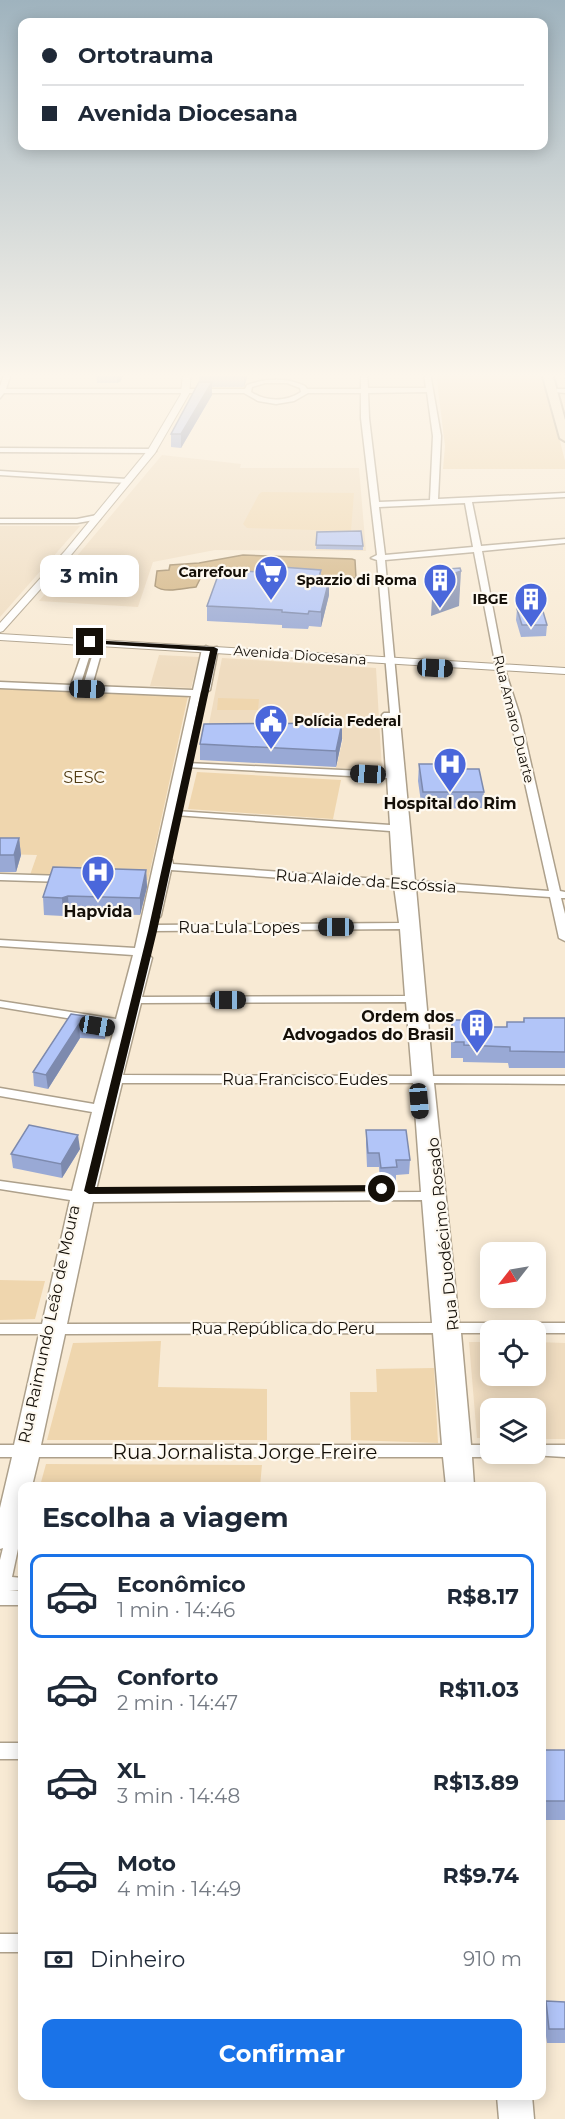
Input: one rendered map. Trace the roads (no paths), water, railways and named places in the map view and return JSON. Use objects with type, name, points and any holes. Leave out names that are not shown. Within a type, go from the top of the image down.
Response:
[{"type":"street","points":[[0,472],[127,481]]},
{"type":"street","points":[[0,629],[68,553],[135,472]]},
{"type":"street","name":"Rua Duodécimo Rosado","points":[[370,472],[432,1192],[457,1451],[465,1482]]},
{"type":"street","name":"Rua Duodécimo Rosado","points":[[371,472],[378,557]]},
{"type":"street","points":[[434,502],[435,472]]},
{"type":"street","points":[[375,505],[565,495]]},
{"type":"street","name":"Rua Amaro Duarte","points":[[468,500],[501,670],[561,895],[565,938]]},
{"type":"street","points":[[0,521],[77,521],[97,517]]},
{"type":"street","points":[[378,557],[565,541]]},
{"type":"street","name":"Avenida Diocesana","points":[[0,637],[94,645]]},
{"type":"street","name":"Avenida Diocesana","points":[[0,641],[565,673]]},
{"type":"street","points":[[75,688],[94,645]]},
{"type":"street","points":[[87,689],[94,645]]},
{"type":"street","name":"Rua Raimundo Leão de Moura","points":[[18,1482],[27,1452],[83,1194],[98,1109],[136,1000],[149,928],[154,882],[196,693],[209,652]]},
{"type":"street","name":"Rua Raimundo Leão de Moura","points":[[154,882],[167,867],[189,765],[209,652]]},
{"type":"street","name":"Rua Duodécimo Rosado","points":[[387,663],[390,775],[395,828],[405,883],[405,926],[410,999],[422,1080]]},
{"type":"street","points":[[0,685],[196,693]]},
{"type":"street","points":[[189,765],[390,775]]},
{"type":"street","points":[[178,813],[395,828]]},
{"type":"street","name":"Rua Alaide da Escóssia","points":[[167,867],[561,895]]},
{"type":"street","points":[[0,877],[72,879]]},
{"type":"street","name":"Rua Lula Lopes","points":[[149,928],[405,926]]},
{"type":"street","name":"Rua Raimundo Leão de Moura","points":[[83,1194],[117,1079],[139,952],[149,928]]},
{"type":"street","points":[[0,943],[139,952]]},
{"type":"street","points":[[136,1000],[410,999]]},
{"type":"street","points":[[0,1004],[125,1027]]},
{"type":"street","points":[[0,1010],[125,1027]]},
{"type":"street","name":"Rua Francisco Eudes","points":[[117,1079],[565,1080]]},
{"type":"street","points":[[0,1092],[98,1109]]},
{"type":"street","points":[[0,1178],[83,1194]]},
{"type":"street","points":[[0,1185],[83,1194],[432,1192]]},
{"type":"street","name":"Rua República do Peru","points":[[0,1329],[565,1328]]},
{"type":"street","name":"Rua Jornalista Jorge Freire","points":[[0,1451],[480,1451]]},
{"type":"street","name":"Rua Duodécimo Rosado","points":[[453,1482],[457,1451]]},
{"type":"street","points":[[546,1451],[565,1451]]},
{"type":"street","name":"Rua Raimundo Leão de Moura","points":[[25,1482],[27,1452]]},
{"type":"street","name":"Rua Raimundo Leão de Moura","points":[[0,1543],[18,1482]]},
{"type":"street","points":[[1,1590],[18,1515]]},
{"type":"street","points":[[1,1590],[18,1585]]},
{"type":"street","points":[[1,1590],[18,1596]]},
{"type":"street","points":[[0,1751],[18,1751]]},
{"type":"street","points":[[0,1943],[18,1943]]},
{"type":"street","points":[[507,2100],[509,2119]]},
{"type":"street","points":[[522,2100],[524,2119]]},
{"type":"place","name":"Carrefour","points":[[271,601]]},
{"type":"place","name":"Spazzio di Roma","points":[[440,609]]},
{"type":"place","name":"IBGE","points":[[531,628]]},
{"type":"place","name":"Polícia Federal","points":[[271,750]]},
{"type":"place","name":"Hospital do Rim","points":[[450,793]]},
{"type":"place","name":"Hapvida","points":[[98,901]]},
{"type":"place","name":"Ordem dos Advogados do Brasil","points":[[477,1054]]},
{"type":"park label","name":"SESC","points":[[84,777]]}]
